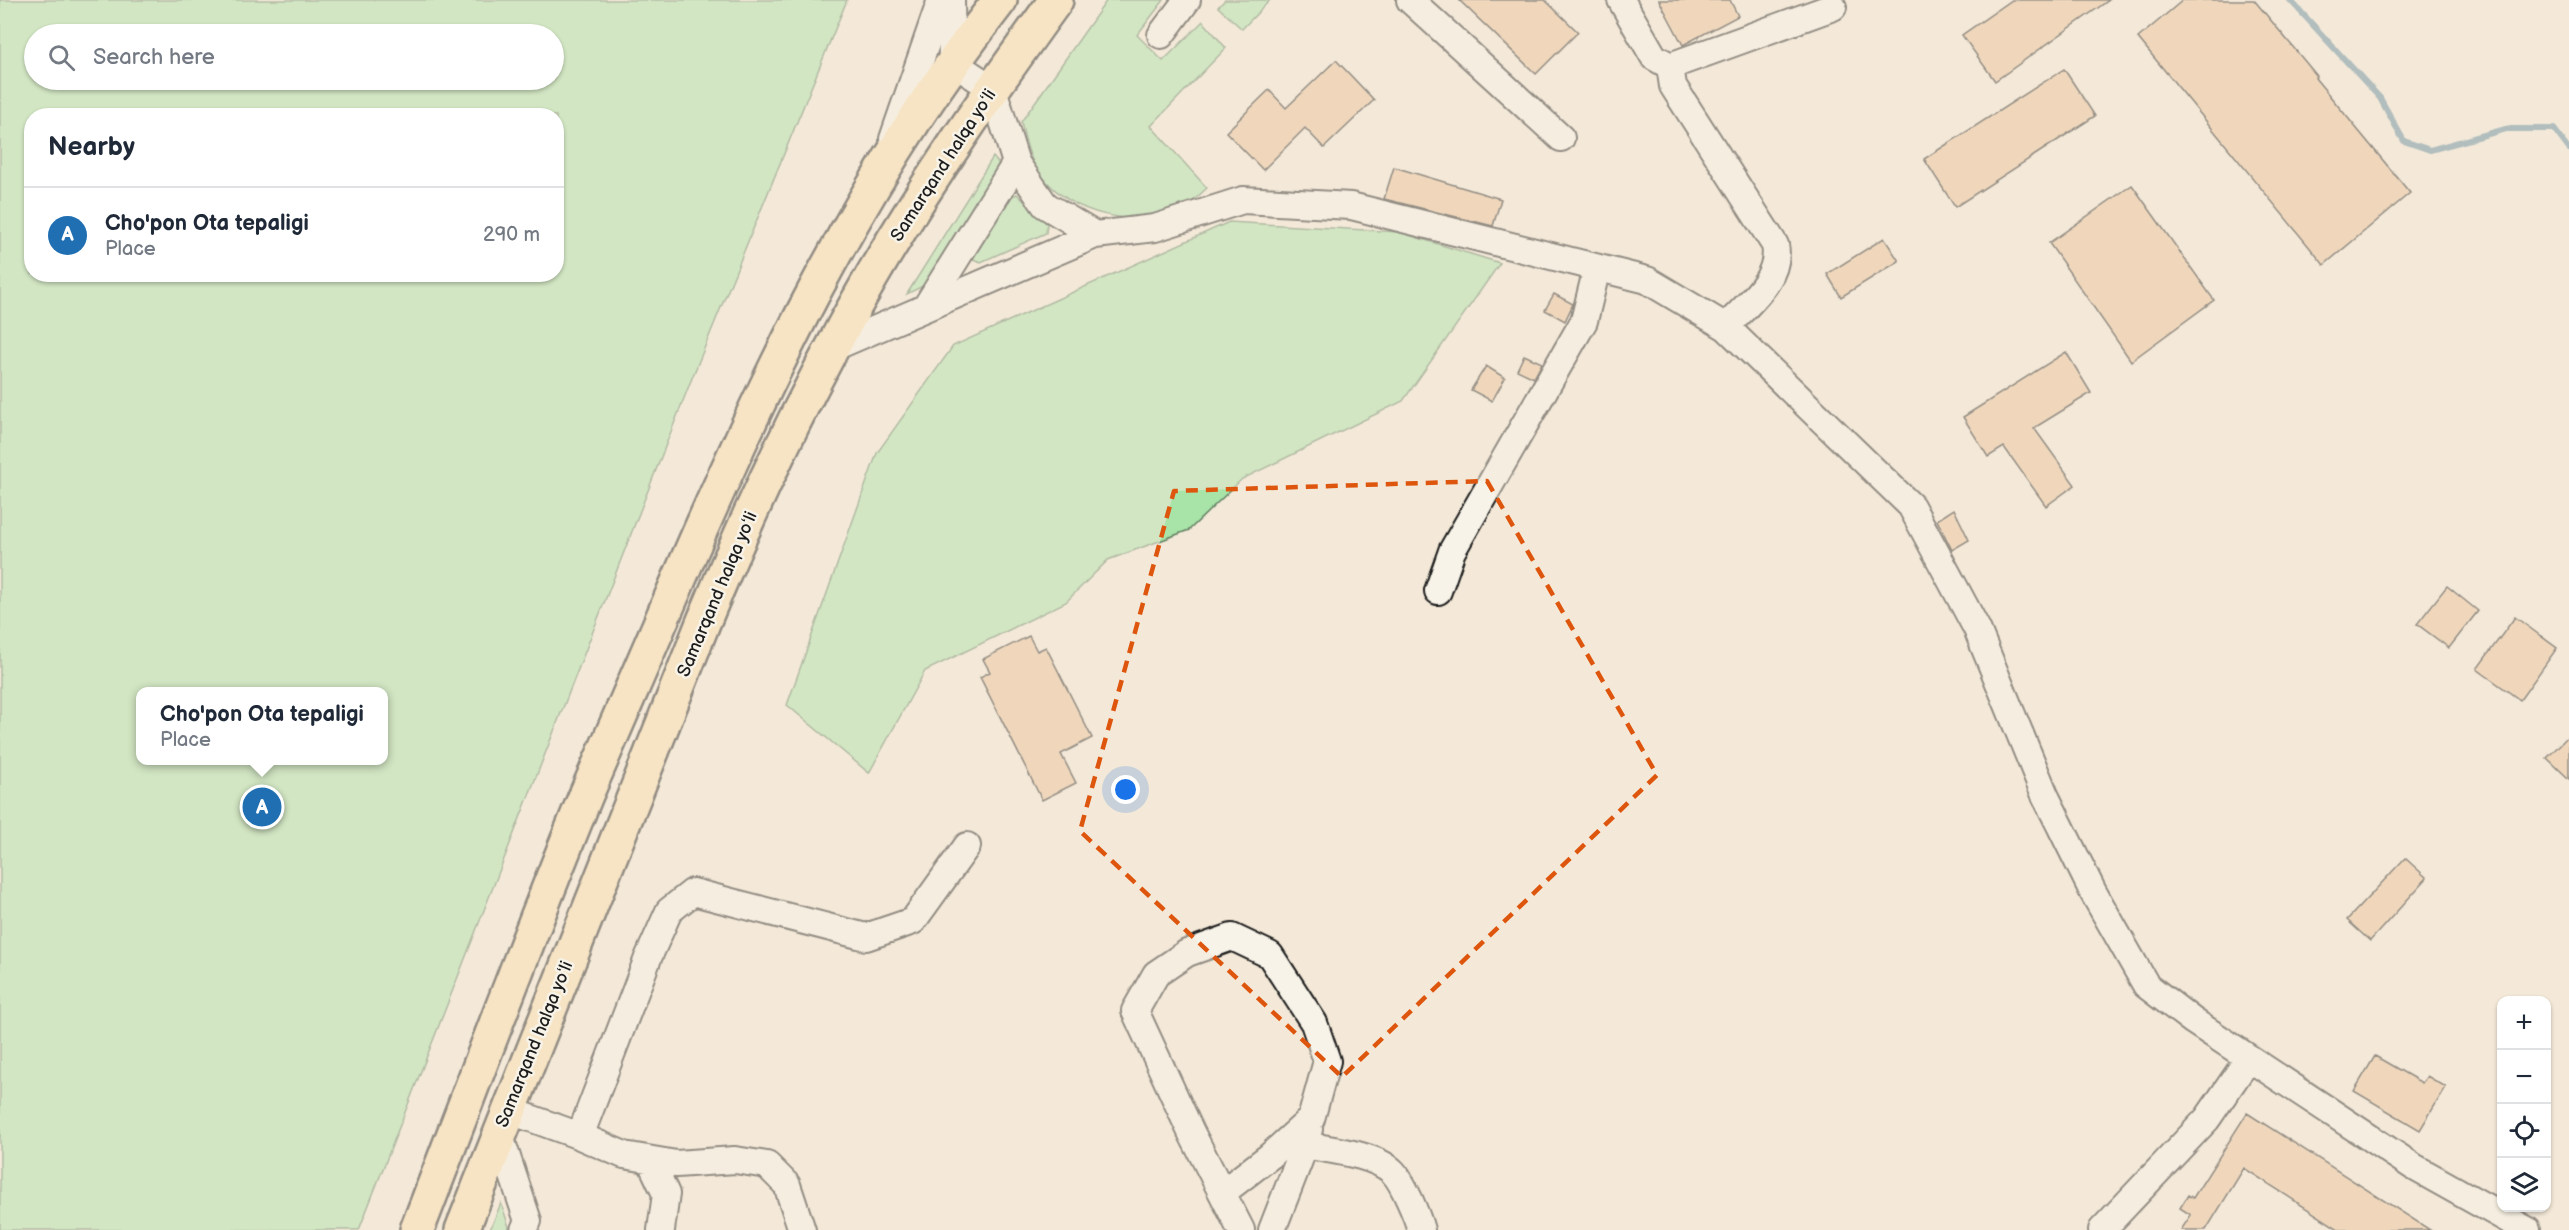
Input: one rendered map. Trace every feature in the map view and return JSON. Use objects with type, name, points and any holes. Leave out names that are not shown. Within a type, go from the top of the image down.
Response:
[{"type":"highway","points":[[417,1230],[585,797],[718,487],[777,361],[881,172],[952,62],[1000,0]]},
{"type":"highway","name":"Samarqand halqa yoʻli","points":[[462,1230],[503,1122],[729,561],[832,348],[913,208],[1056,0]]},
{"type":"street","points":[[881,172],[941,0]]},
{"type":"street","points":[[951,0],[952,62],[993,89],[1016,163],[1045,205],[1095,235]]},
{"type":"street","points":[[1161,35],[1187,0]]},
{"type":"street","points":[[1410,0],[1561,138]]},
{"type":"street","points":[[1621,0],[1654,57],[1670,66],[1833,7]]},
{"type":"street","points":[[1670,66],[1673,86],[1774,245],[1778,258],[1772,276],[1726,327]]},
{"type":"street","points":[[926,307],[1016,163]]},
{"type":"street","points":[[832,348],[1095,235],[1155,228],[1243,200],[1351,206],[1647,280],[1726,327],[1911,506],[1977,628],[2045,795],[2093,892],[2146,985],[2193,1021],[2414,1167],[2527,1230]]},
{"type":"street","points":[[1438,591],[1452,551],[1584,321],[1597,268]]},
{"type":"street","points":[[580,1136],[648,958],[669,910],[693,892],[866,937],[913,921],[967,846]]},
{"type":"street","points":[[1241,1230],[1191,1132],[1135,1011],[1156,974],[1187,953],[1232,937],[1270,955],[1314,1023],[1327,1061],[1305,1145],[1272,1230]]},
{"type":"street","points":[[2102,1230],[2206,1119],[2249,1058]]},
{"type":"street","points":[[1222,1193],[1270,1156],[1311,1119]]},
{"type":"street","points":[[524,1230],[528,1221],[503,1122],[580,1136],[624,1155],[650,1160],[676,1164],[735,1160],[767,1165],[787,1185],[802,1230]]},
{"type":"street","points":[[1305,1145],[1365,1156],[1393,1172],[1415,1211],[1421,1230]]},
{"type":"street","points":[[650,1160],[666,1194],[661,1230]]},
{"type":"highlighted area","points":[[1487,481],[1657,775],[1342,1077],[1080,831],[1174,491]]},
{"type":"green space","points":[[0,0],[847,0],[690,383],[359,1230],[0,1230]]},
{"type":"green space","points":[[1107,0],[1164,0],[1137,35],[1163,61],[1203,21],[1226,48],[1151,126],[1207,188],[1185,207],[1144,217],[1124,218],[1105,215],[1069,200],[1040,174],[1033,162],[1021,122]]},
{"type":"green space","points":[[1225,0],[1270,0],[1242,29],[1218,7]]},
{"type":"green space","points":[[993,157],[1003,169],[933,281],[907,294]]},
{"type":"green space","points":[[1017,194],[1047,224],[1046,233],[981,262],[970,258],[1008,198]]},
{"type":"green space","points":[[1229,222],[1399,232],[1500,263],[1403,401],[1242,479],[1189,530],[1108,560],[1066,602],[925,671],[869,773],[787,705],[877,453],[953,346]]},
{"type":"green space","points":[[501,1203],[508,1230],[490,1230]]},
{"type":"building","points":[[1459,0],[1545,0],[1578,32],[1536,74]]},
{"type":"building","points":[[1659,0],[1730,0],[1738,16],[1683,45]]},
{"type":"building","points":[[2012,0],[2109,0],[1995,81],[1962,35]]},
{"type":"building","points":[[2183,0],[2254,0],[2410,193],[2324,265],[2138,38]]},
{"type":"building","points":[[1336,60],[1374,100],[1324,148],[1305,128],[1263,170],[1226,132],[1269,90],[1286,108]]},
{"type":"building","points":[[2064,69],[2095,116],[1955,207],[1924,159]]},
{"type":"building","points":[[1394,167],[1501,199],[1493,226],[1384,199]]},
{"type":"building","points":[[2132,185],[2214,300],[2131,361],[2049,243]]},
{"type":"building","points":[[1884,238],[1899,261],[1841,297],[1827,274]]},
{"type":"building","points":[[1554,294],[1573,304],[1565,321],[1545,310]]},
{"type":"building","points":[[2066,352],[2091,393],[2034,428],[2075,485],[2046,506],[2004,447],[1988,457],[1963,417]]},
{"type":"building","points":[[1524,355],[1542,363],[1534,378],[1517,370]]},
{"type":"building","points":[[1486,366],[1505,378],[1492,401],[1471,390]]},
{"type":"building","points":[[1954,509],[1969,540],[1952,550],[1937,520]]},
{"type":"building","points":[[2447,586],[2478,611],[2449,648],[2417,624]]},
{"type":"building","points":[[2515,617],[2557,648],[2520,700],[2477,669]]},
{"type":"building","points":[[1029,636],[1037,651],[1046,647],[1092,738],[1061,754],[1076,783],[1042,800],[980,677],[990,672],[983,659]]},
{"type":"building","points":[[2569,735],[2569,779],[2547,758]]},
{"type":"building","points":[[2405,858],[2427,878],[2370,941],[2347,920]]},
{"type":"building","points":[[2375,1056],[2422,1083],[2427,1076],[2446,1087],[2420,1130],[2354,1091]]},
{"type":"building","points":[[2247,1113],[2430,1230],[2340,1230],[2244,1168],[2206,1230],[2181,1230],[2191,1215],[2180,1208],[2188,1195],[2193,1198]]},
{"type":"waterway","points":[[2290,0],[2380,98],[2404,141],[2430,150],[2506,129],[2554,129],[2569,149]]},
{"type":"place","name":"Cho'pon Ota tepaligi","points":[[262,807]]}]
